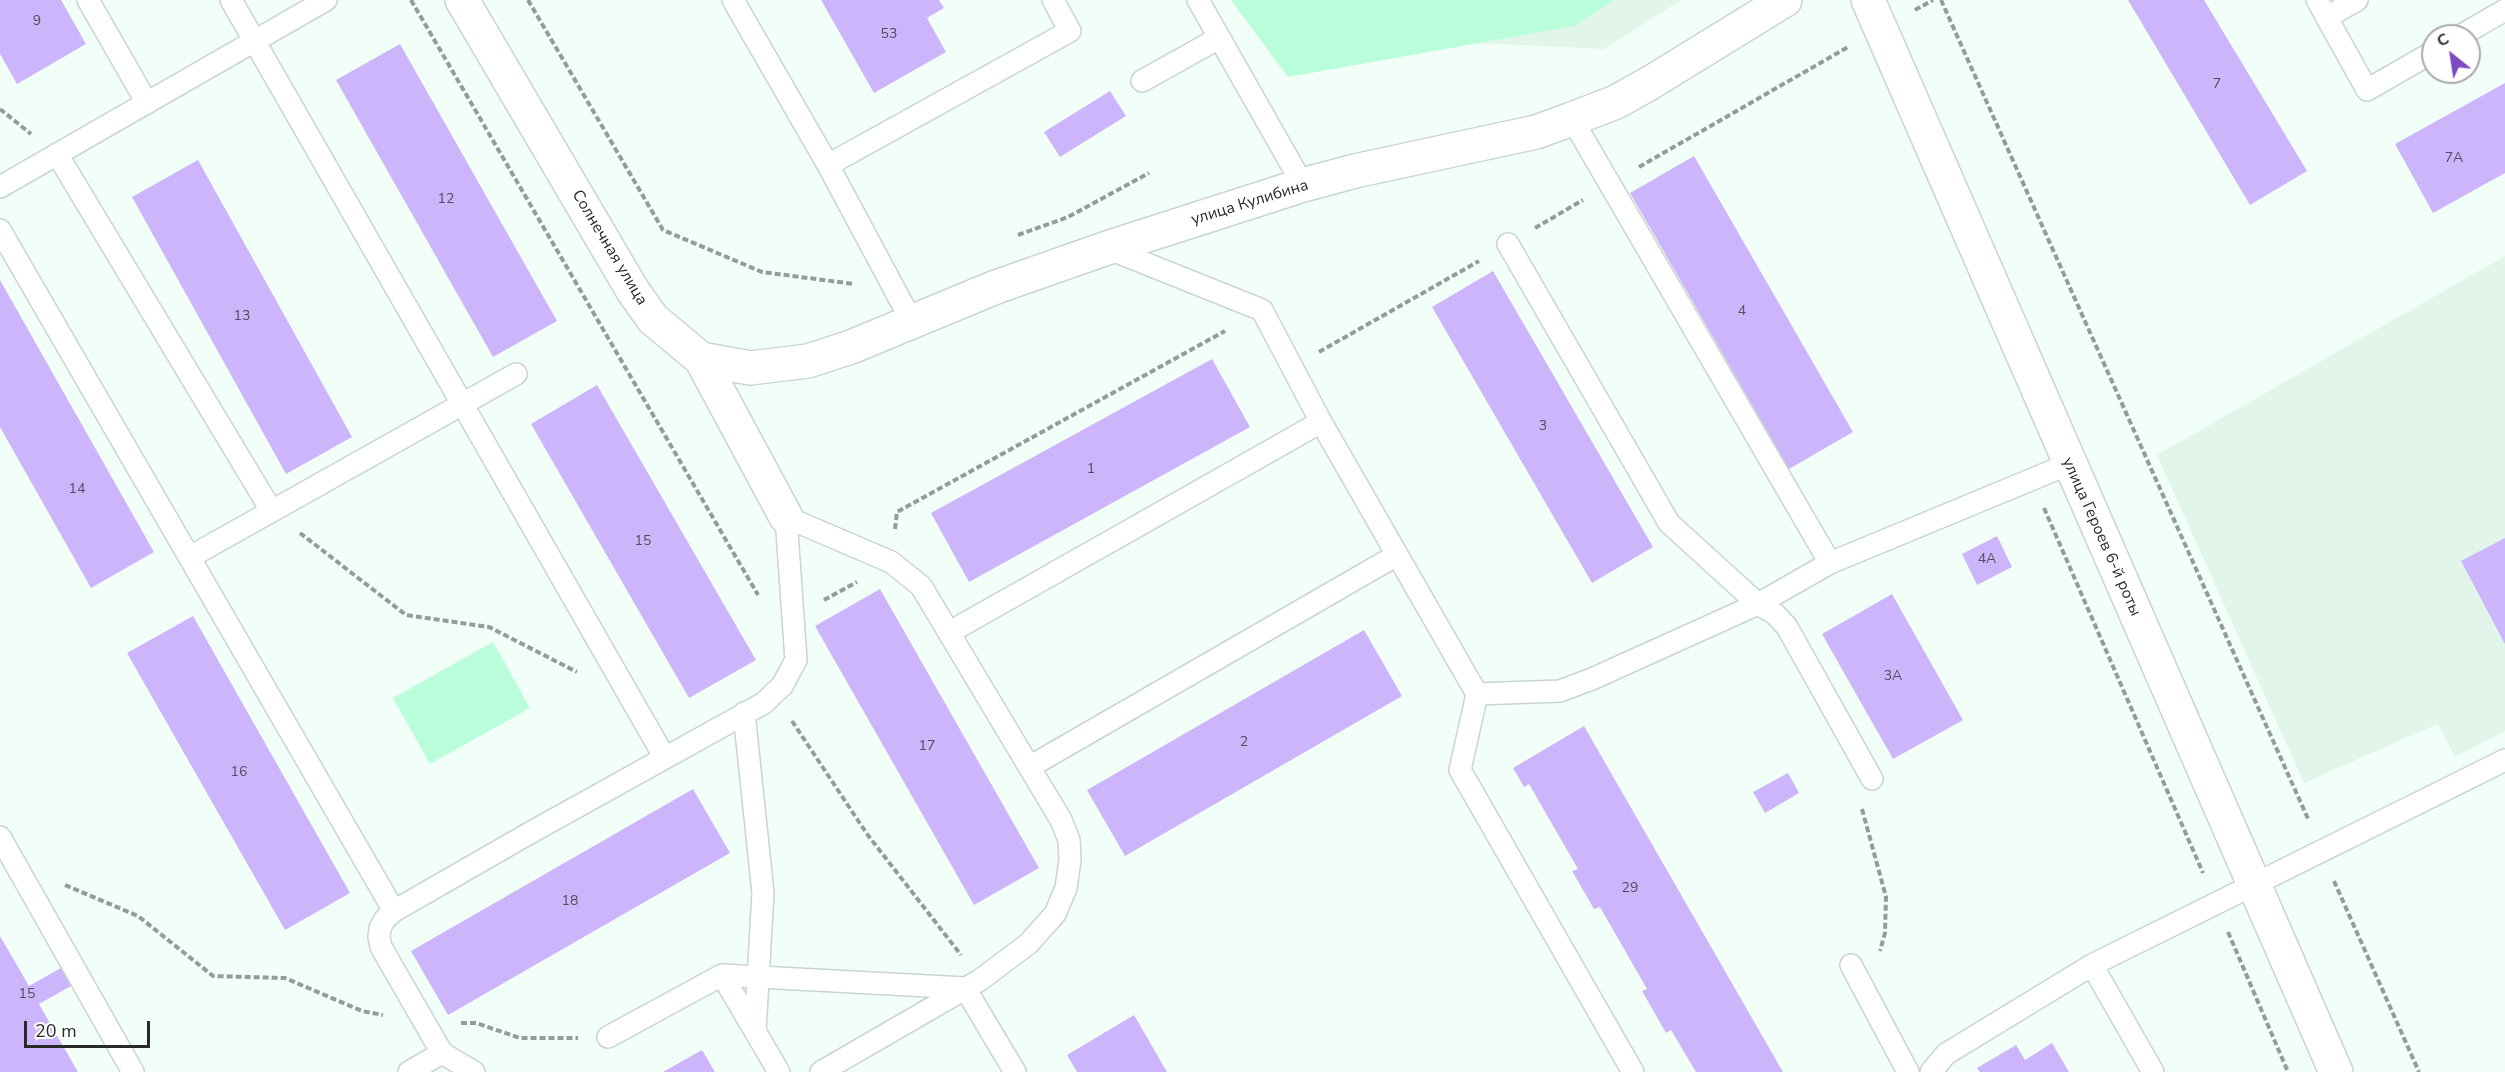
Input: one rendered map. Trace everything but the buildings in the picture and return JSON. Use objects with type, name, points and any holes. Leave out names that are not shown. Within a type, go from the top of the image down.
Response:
[{"type":"street","name":"Солнечная улица","points":[[462,0],[633,291],[653,319],[701,359],[786,517]]},
{"type":"street","name":"улица Кулибина","points":[[701,359],[750,368],[808,361],[851,347],[996,287],[1107,248],[1303,185],[1355,171],[1536,132],[1616,102],[1785,0]]},
{"type":"street","name":"улица Героев 6-й роты","points":[[1868,0],[2336,1072]]},
{"type":"lane","points":[[88,0],[147,103]]},
{"type":"lane","points":[[231,0],[665,758]]},
{"type":"lane","points":[[0,187],[326,0]]},
{"type":"lane","points":[[733,0],[828,165],[912,322]]},
{"type":"lane","points":[[828,165],[1070,31],[1053,0]]},
{"type":"lane","points":[[1198,0],[1303,185]]},
{"type":"lane","points":[[2357,0],[2322,9],[2367,90],[2421,59]]},
{"type":"lane","points":[[2481,24],[2505,10]]},
{"type":"lane","points":[[1142,81],[1219,38]]},
{"type":"lane","points":[[1572,119],[1830,563]]},
{"type":"lane","points":[[57,154],[271,510]]},
{"type":"lane","points":[[0,230],[394,911]]},
{"type":"lane","points":[[1508,244],[1669,523],[1758,604],[1775,614],[1787,627],[1872,779]]},
{"type":"lane","points":[[1107,248],[1262,310],[1322,422],[1478,694],[1460,770],[1633,1072]]},
{"type":"lane","points":[[190,557],[516,374]]},
{"type":"lane","points":[[950,632],[1322,422]]},
{"type":"lane","points":[[1478,694],[1560,691],[1592,679],[1758,604],[1830,563],[2069,464]]},
{"type":"lane","points":[[474,1072],[442,1053],[425,1024],[381,947],[380,928],[385,919],[394,911],[764,702],[782,686],[796,660],[786,517],[891,562],[921,586],[1031,766],[1061,820],[1069,840],[1070,860],[1066,888],[1055,914],[1028,944],[973,984],[821,1072]]},
{"type":"lane","points":[[1031,766],[1397,555]]},
{"type":"lane","points":[[744,713],[763,893],[755,1031]]},
{"type":"lane","points":[[1931,1072],[1946,1054],[2092,965],[2505,760]]},
{"type":"lane","points":[[0,837],[133,1072]]},
{"type":"lane","points":[[1851,965],[1908,1072]]},
{"type":"lane","points":[[2092,965],[2153,1072]]},
{"type":"lane","points":[[608,1037],[722,975],[973,984]]},
{"type":"lane","points":[[722,975],[779,1072]]},
{"type":"lane","points":[[973,984],[1015,1072]]},
{"type":"lane","points":[[409,1072],[442,1053]]},
{"type":"path","points":[[411,0],[776,626],[891,562],[897,512],[1262,310]]},
{"type":"path","points":[[528,0],[663,230],[762,272],[894,289]]},
{"type":"path","points":[[1941,0],[2419,1072]]},
{"type":"path","points":[[1846,49],[1850,59]]},
{"type":"path","points":[[1013,237],[1068,217],[1149,173]]},
{"type":"path","points":[[2031,479],[2288,1072]]},
{"type":"path","points":[[271,510],[406,615],[489,627],[582,675]]},
{"type":"path","points":[[774,693],[867,834],[973,984]]},
{"type":"path","points":[[1867,996],[1885,933],[1886,897],[1862,809],[1872,779]]},
{"type":"path","points":[[13,860],[48,878],[138,916],[213,976],[285,978],[362,1011],[425,1024],[476,1023],[520,1038],[608,1037]]},
{"type":"shaded area","points":[[1317,0],[1681,0],[1604,49],[1341,37]]},
{"type":"shaded area","points":[[2505,256],[2505,731],[2455,757],[2438,724],[2304,783],[2157,455]]},
{"type":"green space","points":[[1231,0],[1614,0],[1574,26],[1288,77]]},
{"type":"green space","points":[[493,642],[530,708],[430,764],[393,698]]}]
